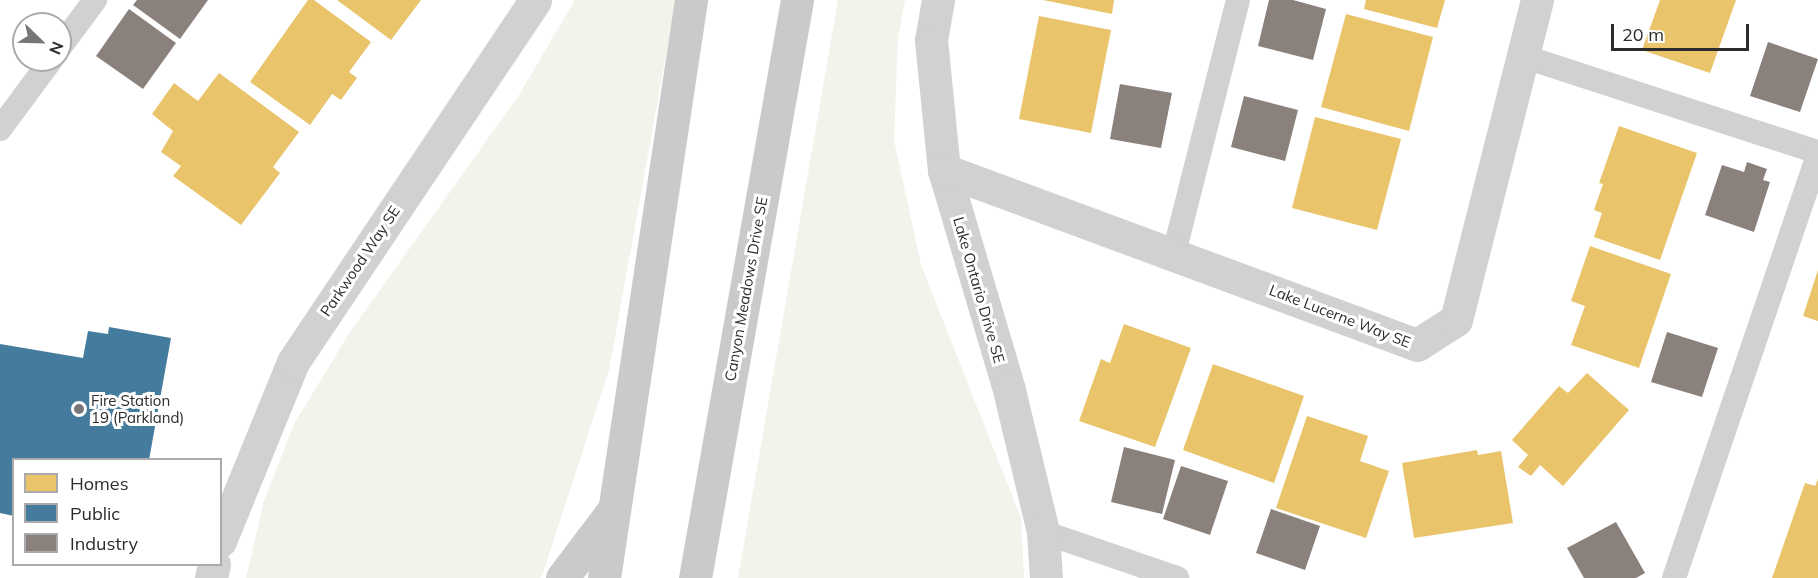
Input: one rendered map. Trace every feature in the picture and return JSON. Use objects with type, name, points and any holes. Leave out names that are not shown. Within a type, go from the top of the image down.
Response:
[{"type":"main road","points":[[604,578],[691,0]]},
{"type":"main road","name":"Canyon Meadows Drive SE","points":[[695,578],[797,0]]},
{"type":"main road","points":[[562,578],[615,508]]},
{"type":"street","name":"Parkwood Way SE","points":[[222,536],[293,362],[535,0]]},
{"type":"street","name":"Lake Ontario Drive SE","points":[[938,0],[931,40],[944,170],[1009,390],[1043,532],[1046,578]]},
{"type":"street","name":"Lake Lucerne Way SE","points":[[944,170],[1174,253],[1417,345],[1455,320],[1537,0]]},
{"type":"lane","points":[[72,30],[94,0]]},
{"type":"lane","points":[[1174,253],[1238,0]]},
{"type":"lane","points":[[1522,56],[1818,154],[1674,578]]},
{"type":"lane","points":[[0,129],[42,72]]},
{"type":"lane","points":[[1043,532],[1177,578]]},
{"type":"shaded area","points":[[575,0],[676,0],[609,370],[543,573],[540,578],[246,578],[264,501],[294,424],[350,332],[519,95]]},
{"type":"shaded area","points":[[838,0],[905,0],[898,37],[894,140],[921,265],[1021,518],[1024,578],[738,578]]},
{"type":"building: Homes","points":[[308,0],[314,0],[371,42],[349,72],[357,78],[341,100],[332,94],[310,125],[250,82]]},
{"type":"building: Homes","points":[[337,0],[421,0],[391,40]]},
{"type":"building: Homes","points":[[1043,0],[1114,0],[1112,14]]},
{"type":"building: Homes","points":[[1366,0],[1445,0],[1437,28],[1364,9]]},
{"type":"building: Homes","points":[[1660,0],[1736,0],[1710,73],[1642,50]]},
{"type":"building: Homes","points":[[1346,14],[1433,37],[1409,131],[1321,107]]},
{"type":"building: Homes","points":[[1039,16],[1111,30],[1091,133],[1019,119]]},
{"type":"building: Homes","points":[[219,73],[299,132],[273,167],[280,173],[241,225],[173,176],[181,166],[161,152],[173,131],[152,114],[174,83],[198,101]]},
{"type":"building: Homes","points":[[1315,117],[1401,139],[1377,230],[1292,208]]},
{"type":"building: Homes","points":[[1619,126],[1697,153],[1660,260],[1594,237],[1602,213],[1594,210],[1603,184],[1599,183]]},
{"type":"building: Homes","points":[[1590,246],[1671,274],[1639,368],[1571,345],[1585,306],[1571,301]]},
{"type":"building: Homes","points":[[1818,270],[1818,321],[1803,316]]},
{"type":"building: Homes","points":[[1124,324],[1191,348],[1155,447],[1079,421],[1101,359],[1110,363]]},
{"type":"building: Homes","points":[[1213,364],[1304,396],[1274,483],[1183,450]]},
{"type":"building: Homes","points":[[1587,373],[1629,410],[1563,486],[1540,465],[1531,476],[1518,467],[1528,455],[1512,440],[1559,386],[1568,393]]},
{"type":"building: Homes","points":[[1307,416],[1368,436],[1360,461],[1389,471],[1366,538],[1276,508]]},
{"type":"building: Homes","points":[[1477,450],[1478,455],[1501,451],[1513,523],[1414,538],[1402,463]]},
{"type":"building: Homes","points":[[1818,479],[1818,578],[1772,578],[1805,483],[1815,486]]},
{"type":"building: Public","name":"Fire Station 19 (Parkland)","points":[[109,327],[171,338],[149,458],[12,458],[12,516],[0,513],[0,344],[83,358],[88,331],[108,334]]},
{"type":"building: Industry","points":[[137,0],[208,0],[180,39],[133,5]]},
{"type":"building: Industry","points":[[1269,0],[1293,0],[1326,9],[1313,60],[1258,46]]},
{"type":"building: Industry","points":[[129,9],[176,43],[143,89],[96,56]]},
{"type":"building: Industry","points":[[1768,42],[1818,59],[1800,112],[1750,96]]},
{"type":"building: Industry","points":[[1120,84],[1172,93],[1161,148],[1110,139]]},
{"type":"building: Industry","points":[[1244,96],[1298,110],[1285,161],[1231,147]]},
{"type":"building: Industry","points":[[1747,162],[1767,169],[1763,180],[1770,182],[1754,232],[1705,215],[1722,165],[1744,172]]},
{"type":"building: Industry","points":[[1667,332],[1718,348],[1702,397],[1651,382]]},
{"type":"building: Industry","points":[[1124,447],[1175,460],[1162,514],[1111,502]]},
{"type":"building: Industry","points":[[1181,466],[1228,481],[1210,535],[1163,519]]},
{"type":"building: Industry","points":[[1271,509],[1320,526],[1305,570],[1256,553]]},
{"type":"building: Industry","points":[[1616,522],[1645,573],[1636,578],[1584,578],[1567,548]]},
{"type":"place","name":"Fire Station 19 (Parkland)","points":[[79,409]]}]
